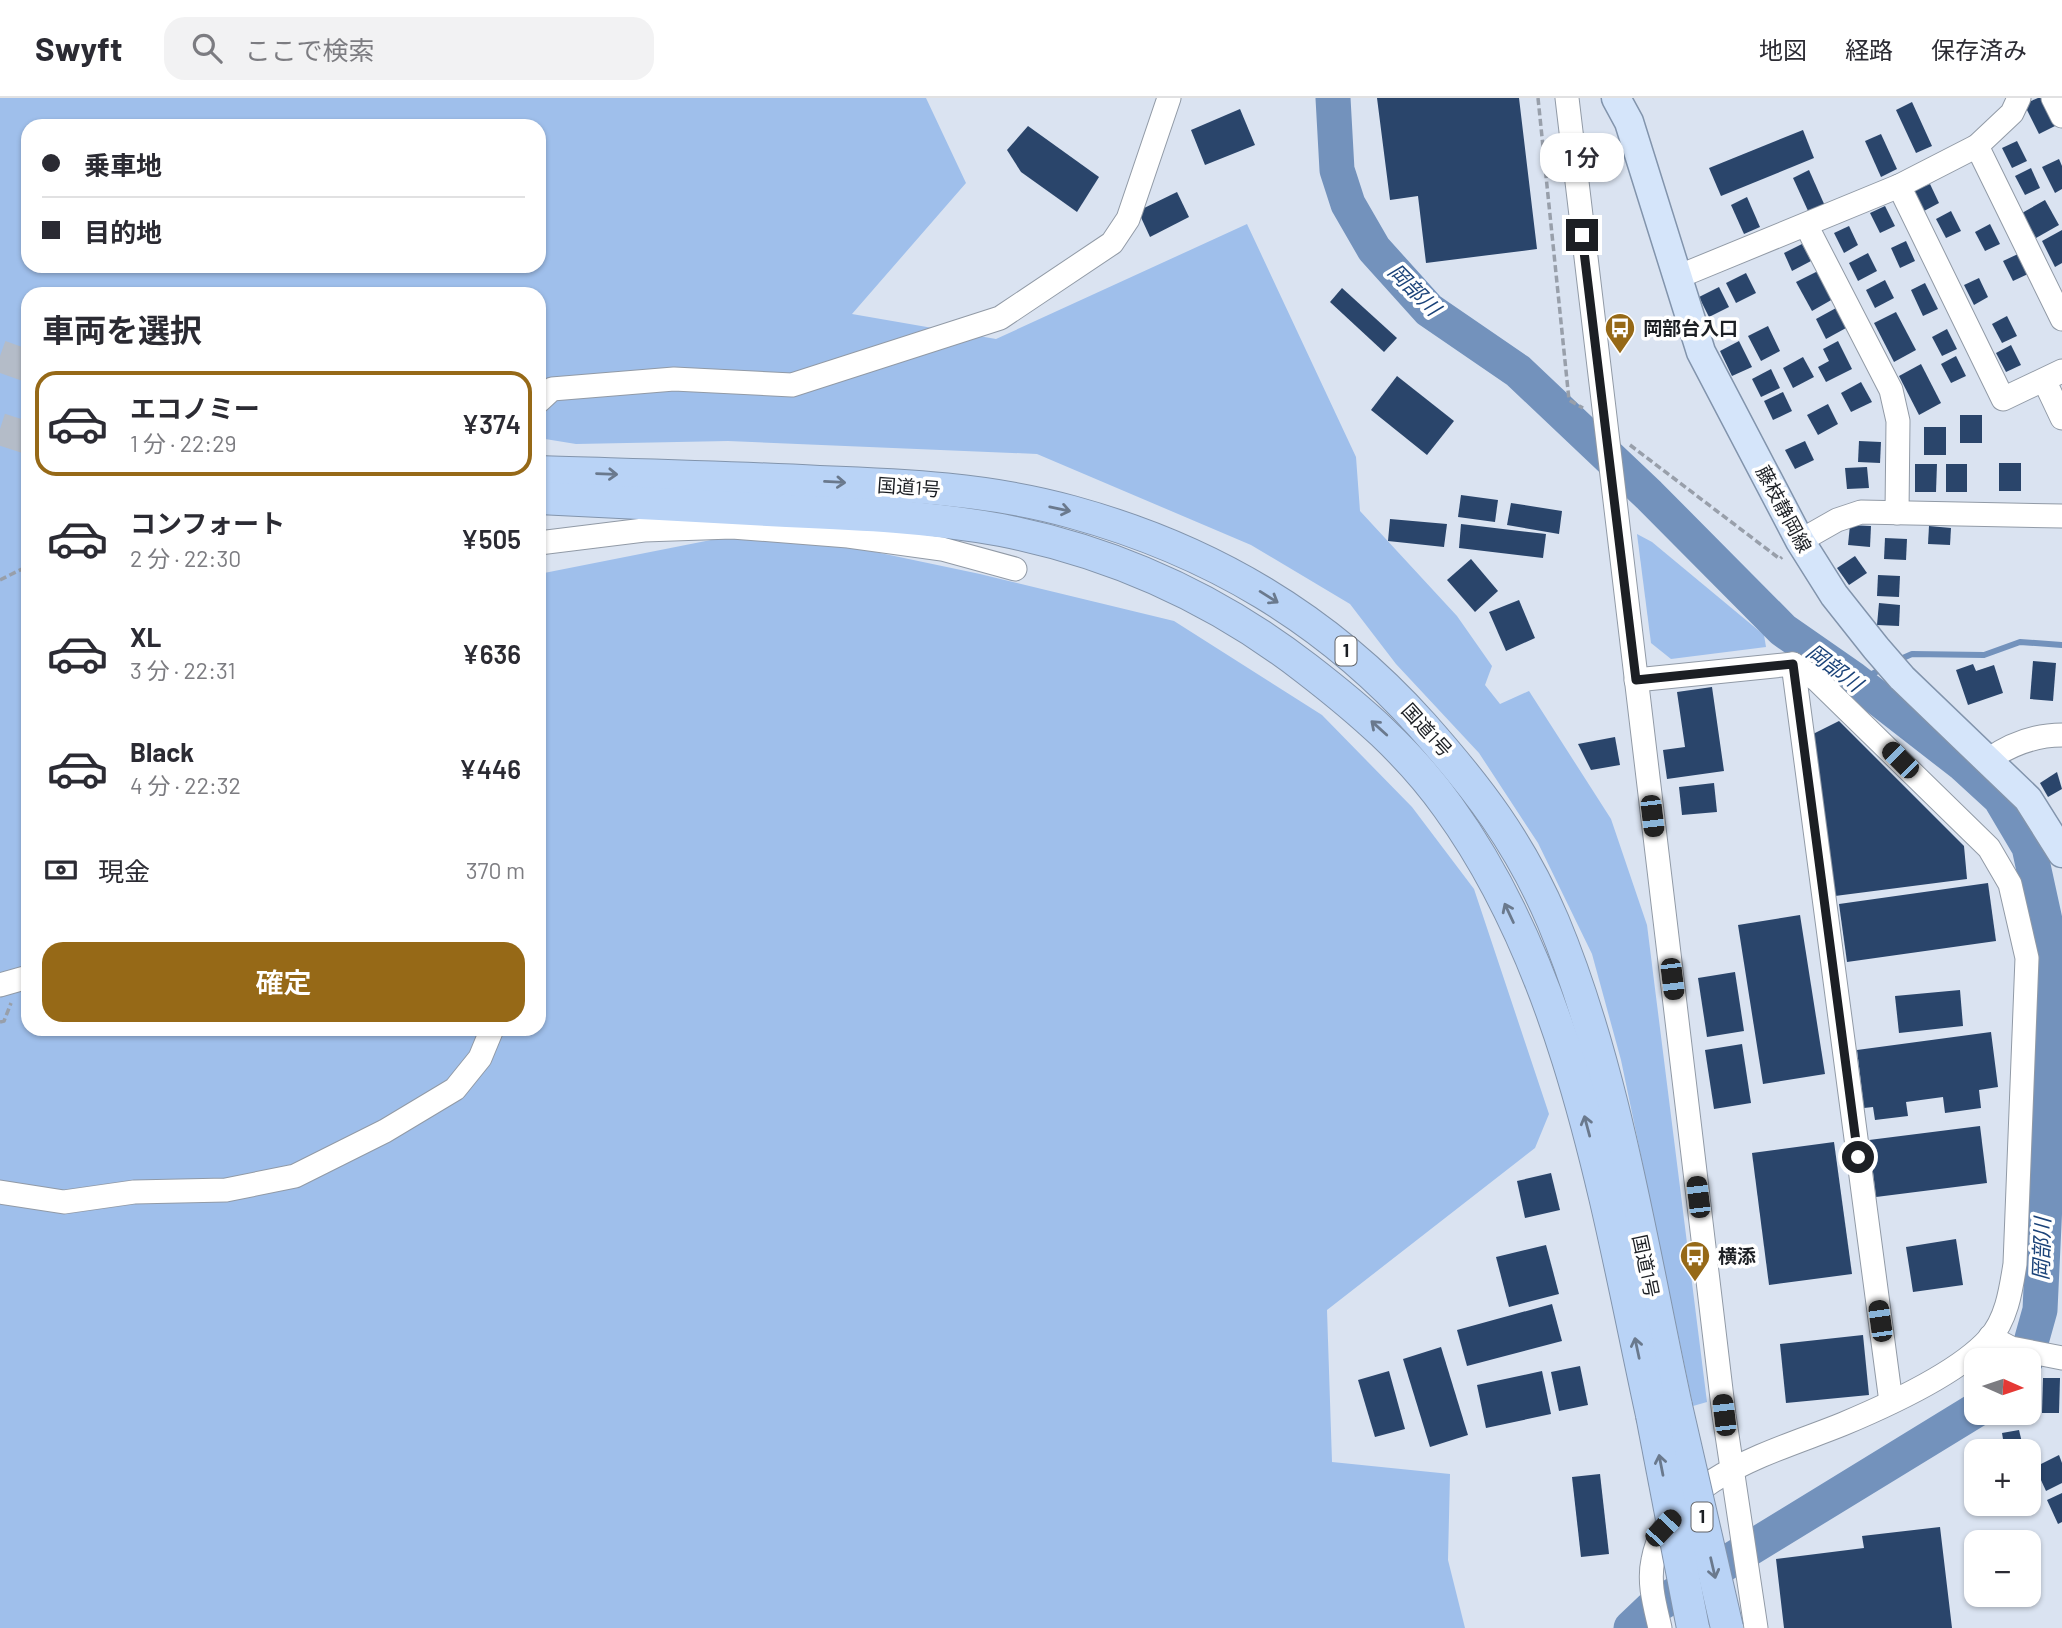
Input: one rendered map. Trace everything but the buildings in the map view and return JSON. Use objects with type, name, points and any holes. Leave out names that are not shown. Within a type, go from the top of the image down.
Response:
[{"type":"highway","name":"国道1号","points":[[546,472],[887,485],[968,491],[1070,511],[1167,544],[1232,574],[1324,631],[1396,696],[1467,775],[1512,838],[1553,922],[1606,1087],[1664,1410],[1693,1628]]},
{"type":"highway","name":"国道1号","points":[[546,498],[917,517],[1002,531],[1058,544],[1106,558],[1217,608],[1269,640],[1350,702],[1417,768],[1473,843],[1544,993],[1574,1075],[1664,1410],[1727,1628]]},
{"type":"main road","name":"藤枝静岡線","points":[[1616,98],[1629,122],[1680,276],[1701,352],[1800,541],[1834,595],[1876,648],[1902,678],[2028,799],[2062,853]]},
{"type":"street","points":[[546,395],[552,389],[674,379],[792,385],[1000,318],[1112,243],[1128,219],[1169,98]]},
{"type":"street","points":[[1566,98],[1732,1469],[1756,1628]]},
{"type":"street","points":[[1680,276],[1899,186],[1977,146],[2012,113],[2019,98]]},
{"type":"street","points":[[2053,98],[2062,116]]},
{"type":"street","points":[[1977,146],[2062,319]]},
{"type":"street","points":[[1899,186],[2003,399],[2053,376],[2062,418]]},
{"type":"street","points":[[1806,225],[1891,390],[1898,421],[1897,513]]},
{"type":"street","points":[[1800,541],[1837,520],[1861,512],[2062,516]]},
{"type":"street","points":[[546,542],[644,530],[732,527],[848,536],[942,550],[1015,569]]},
{"type":"street","points":[[1636,680],[1793,664],[1832,692],[1989,848],[2010,884],[2027,958],[2015,1264],[2006,1308],[1990,1337],[1966,1358],[1891,1402],[1732,1469],[1703,1487],[1663,1528],[1652,1562],[1651,1588],[1660,1628]]},
{"type":"street","points":[[1793,664],[1891,1402]]},
{"type":"street","points":[[1988,760],[2007,746],[2028,739],[2062,736]]},
{"type":"street","points":[[0,985],[21,979]]},
{"type":"street","points":[[0,1192],[64,1202],[135,1192],[226,1191],[295,1175],[385,1131],[455,1089],[480,1058],[489,1036]]},
{"type":"street","points":[[1990,1337],[2011,1348],[2059,1358]]},
{"type":"path","points":[[0,580],[21,570]]},
{"type":"shaded area","points":[[0,98],[926,98],[966,183],[852,314],[996,339],[1247,224],[1356,457],[1360,511],[1457,616],[1492,666],[1485,685],[1500,704],[1529,691],[1611,819],[1647,925],[1707,1402],[1693,1406],[1621,1060],[1592,954],[1538,843],[1479,753],[1396,664],[1350,604],[1251,545],[1037,454],[728,441],[576,444],[546,439],[546,287],[21,287],[21,1036],[546,1036],[546,573],[766,529],[980,574],[1174,621],[1322,715],[1412,807],[1474,889],[1549,1114],[1535,1148],[1327,1310],[1332,1462],[1450,1474],[1448,1560],[1465,1628],[0,1628]]},
{"type":"shaded area","points":[[1637,534],[1652,542],[1764,635],[1766,647],[1671,659],[1651,643]]},
{"type":"waterway","name":"岡部川","points":[[1333,98],[1337,170],[1348,204],[1374,249],[1429,310],[1518,371],[1649,495],[1783,630],[1852,678],[1964,765],[2000,798],[2029,847],[2046,925],[2051,963],[2050,1096],[2040,1310],[2029,1348]]},
{"type":"waterway","points":[[1896,661],[1912,654],[1984,655],[2020,642],[2062,645]]},
{"type":"waterway","points":[[1852,678],[1866,677],[1884,668]]},
{"type":"waterway","name":"岡部川","points":[[1631,1628],[1651,1609],[1964,1417]]},
{"type":"tunnel","points":[[0,356],[21,364]]},
{"type":"tunnel","points":[[0,429],[21,436]]},
{"type":"place","name":"岡部台入口","points":[[1620,355]]},
{"type":"place","name":"横添","points":[[1695,1283]]},
{"type":"route","points":[[1582,235],[1636,680],[1793,664],[1858,1157]]}]
